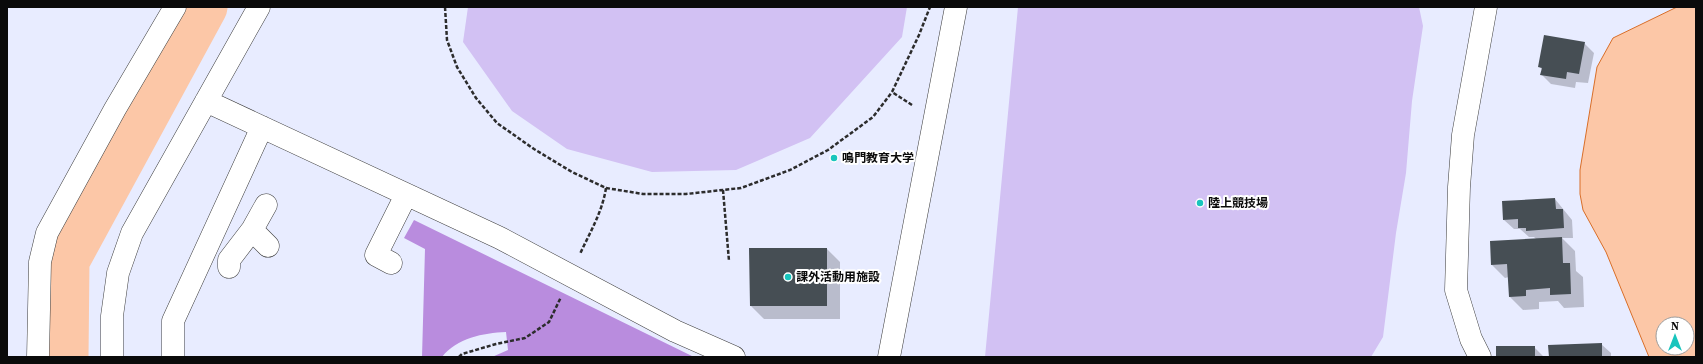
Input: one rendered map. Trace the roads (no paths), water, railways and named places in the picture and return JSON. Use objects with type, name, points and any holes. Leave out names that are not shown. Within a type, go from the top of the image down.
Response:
[{"type":"street","points":[[38,357],[40,262],[47,233],[115,109],[174,7]]},
{"type":"street","points":[[112,357],[112,316],[118,273],[132,233],[259,7]]},
{"type":"street","points":[[889,357],[956,7]]},
{"type":"street","points":[[1480,357],[1471,338],[1456,290],[1459,187],[1463,135],[1486,7]]},
{"type":"street","points":[[206,101],[500,238],[675,331],[734,357]]},
{"type":"street","points":[[173,357],[173,321],[262,127]]},
{"type":"street","points":[[391,263],[376,255],[406,195]]},
{"type":"street","points":[[229,267],[230,260],[252,230],[266,205]]},
{"type":"street","points":[[252,230],[268,246]]},
{"type":"waterway","points":[[66,357],[67,261],[205,7]]},
{"type":"place","name":"鳴門教育大学","points":[[834,158]]},
{"type":"place","name":"陸上競技場","points":[[1200,203]]},
{"type":"place","name":"課外活動用施設","points":[[788,277]]}]
